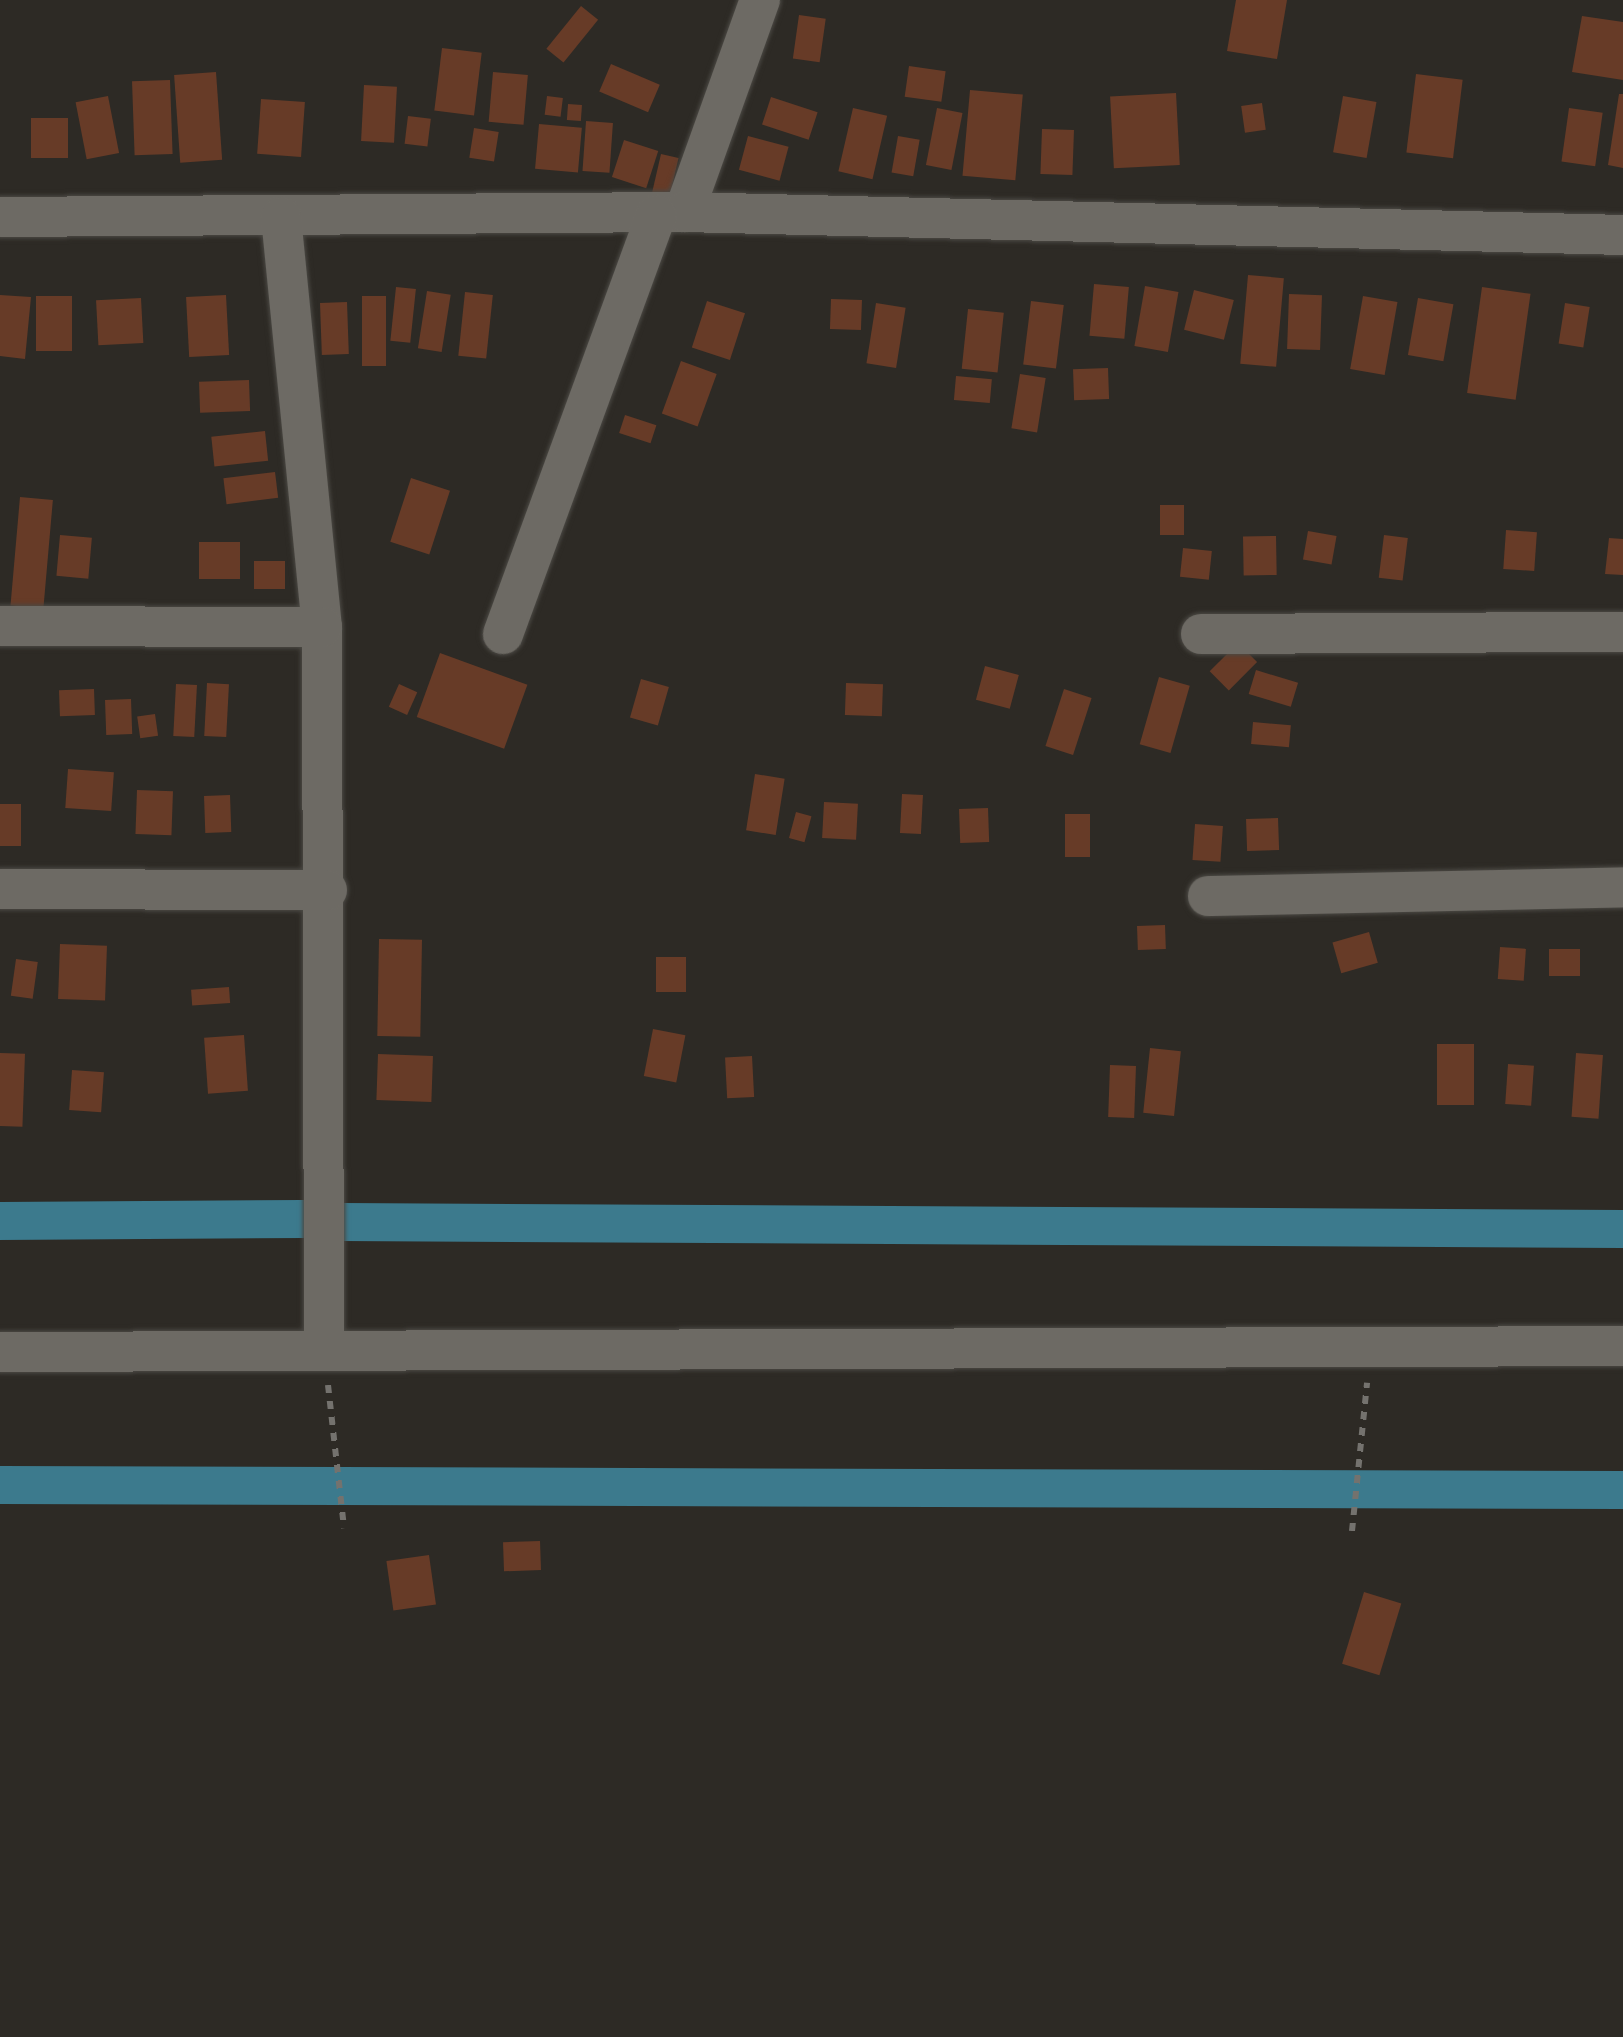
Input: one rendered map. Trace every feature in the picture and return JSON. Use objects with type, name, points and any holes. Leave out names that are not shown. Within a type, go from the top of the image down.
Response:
[{"type":"street","points":[[503,634],[670,214],[760,0]]},
{"type":"street","points":[[0,217],[670,214],[1623,235]]},
{"type":"street","points":[[281,217],[322,627],[326,890],[324,1349]]},
{"type":"street","points":[[0,626],[322,627]]},
{"type":"street","points":[[1201,634],[1623,632]]},
{"type":"street","points":[[1208,896],[1623,888]]},
{"type":"street","points":[[0,889],[326,890]]},
{"type":"street","points":[[0,1352],[1623,1346]]},
{"type":"path","points":[[1352,1531],[1370,1346]]},
{"type":"path","points":[[324,1349],[344,1528]]},
{"type":"building","points":[[1236,0],[1287,0],[1277,59],[1227,51]]},
{"type":"building","points":[[581,6],[598,20],[563,63],[546,49]]},
{"type":"building","points":[[799,15],[826,19],[820,62],[793,59]]},
{"type":"building","points":[[1582,16],[1623,22],[1623,80],[1572,72]]},
{"type":"building","points":[[442,48],[482,53],[474,115],[434,111]]},
{"type":"building","points":[[611,64],[660,85],[648,112],[599,92]]},
{"type":"building","points":[[909,66],[946,71],[941,102],[905,97]]},
{"type":"building","points":[[216,72],[222,160],[180,163],[174,75]]},
{"type":"building","points":[[493,72],[528,75],[524,125],[489,122]]},
{"type":"building","points":[[1416,74],[1463,80],[1453,158],[1406,152]]},
{"type":"building","points":[[170,80],[173,154],[135,155],[132,81]]},
{"type":"building","points":[[364,85],[397,87],[394,143],[361,141]]},
{"type":"building","points":[[970,90],[1023,95],[1015,180],[963,176]]},
{"type":"building","points":[[1176,93],[1180,165],[1114,168],[1110,96]]},
{"type":"building","points":[[1619,94],[1623,94],[1623,168],[1608,165]]},
{"type":"building","points":[[108,96],[119,153],[87,159],[76,102]]},
{"type":"building","points":[[547,96],[563,98],[561,117],[545,115]]},
{"type":"building","points":[[1343,96],[1376,102],[1367,158],[1333,152]]},
{"type":"building","points":[[771,97],[818,112],[809,140],[762,125]]},
{"type":"building","points":[[261,99],[305,102],[301,157],[257,154]]},
{"type":"building","points":[[1262,103],[1266,130],[1245,133],[1241,106]]},
{"type":"building","points":[[568,104],[582,105],[581,121],[567,120]]},
{"type":"building","points":[[853,108],[887,116],[872,179],[838,171]]},
{"type":"building","points":[[937,108],[963,113],[951,170],[926,165]]},
{"type":"building","points":[[1569,108],[1603,113],[1595,166],[1561,161]]},
{"type":"building","points":[[408,116],[431,119],[427,147],[405,144]]},
{"type":"building","points":[[31,118],[68,118],[68,158],[31,158]]},
{"type":"building","points":[[586,121],[613,123],[609,173],[583,171]]},
{"type":"building","points":[[539,124],[582,128],[578,173],[535,169]]},
{"type":"building","points":[[474,128],[499,132],[494,162],[469,158]]},
{"type":"building","points":[[1042,129],[1074,130],[1072,175],[1040,174]]},
{"type":"building","points":[[748,136],[789,147],[780,181],[739,170]]},
{"type":"building","points":[[898,136],[920,140],[913,176],[892,172]]},
{"type":"building","points":[[624,140],[658,151],[646,188],[612,177]]},
{"type":"building","points":[[661,154],[679,158],[670,196],[652,192]]},
{"type":"building","points":[[1248,275],[1284,278],[1276,367],[1240,364]]},
{"type":"building","points":[[1094,284],[1129,287],[1124,339],[1089,336]]},
{"type":"building","points":[[1145,286],[1178,292],[1168,352],[1134,346]]},
{"type":"building","points":[[396,287],[416,289],[410,343],[390,341]]},
{"type":"building","points":[[1482,287],[1531,294],[1516,400],[1467,393]]},
{"type":"building","points":[[1194,290],[1234,300],[1224,340],[1184,330]]},
{"type":"building","points":[[427,291],[451,295],[442,352],[418,348]]},
{"type":"building","points":[[465,292],[493,295],[486,359],[458,356]]},
{"type":"building","points":[[1289,294],[1322,295],[1320,350],[1287,349]]},
{"type":"building","points":[[0,295],[31,297],[25,359],[0,356]]},
{"type":"building","points":[[226,295],[229,355],[189,357],[186,297]]},
{"type":"building","points":[[36,296],[72,296],[72,351],[36,351]]},
{"type":"building","points":[[362,296],[386,296],[386,366],[362,366]]},
{"type":"building","points":[[1363,296],[1397,302],[1385,375],[1350,369]]},
{"type":"building","points":[[141,298],[143,343],[98,345],[96,300]]},
{"type":"building","points":[[1418,298],[1453,304],[1443,361],[1408,355]]},
{"type":"building","points":[[831,299],[862,300],[861,330],[830,329]]},
{"type":"building","points":[[707,301],[745,313],[730,360],[692,348]]},
{"type":"building","points":[[1031,301],[1064,305],[1056,369],[1023,365]]},
{"type":"building","points":[[347,302],[349,354],[322,355],[320,303]]},
{"type":"building","points":[[876,303],[906,308],[896,368],[866,363]]},
{"type":"building","points":[[1565,303],[1590,307],[1583,347],[1559,343]]},
{"type":"building","points":[[968,309],[1004,313],[998,372],[962,369]]},
{"type":"building","points":[[681,361],[717,374],[698,427],[662,414]]},
{"type":"building","points":[[1108,368],[1109,399],[1074,400],[1073,369]]},
{"type":"building","points":[[1020,374],[1046,378],[1037,432],[1011,428]]},
{"type":"building","points":[[956,376],[992,379],[990,403],[954,400]]},
{"type":"building","points":[[249,380],[250,411],[200,413],[199,382]]},
{"type":"building","points":[[625,415],[656,425],[651,443],[619,433]]},
{"type":"building","points":[[265,431],[268,461],[214,466],[211,437]]},
{"type":"building","points":[[275,472],[278,498],[227,504],[223,478]]},
{"type":"building","points":[[411,478],[450,491],[429,554],[390,542]]},
{"type":"building","points":[[20,497],[53,500],[43,608],[11,606]]},
{"type":"building","points":[[1160,505],[1184,505],[1184,535],[1160,535]]},
{"type":"building","points":[[1506,530],[1537,532],[1534,571],[1503,569]]},
{"type":"building","points":[[1308,531],[1337,536],[1332,565],[1303,560]]},
{"type":"building","points":[[60,535],[92,538],[88,579],[56,576]]},
{"type":"building","points":[[1384,535],[1408,538],[1403,581],[1379,578]]},
{"type":"building","points":[[1276,536],[1277,575],[1244,576],[1243,537]]},
{"type":"building","points":[[1609,538],[1623,539],[1623,575],[1605,574]]},
{"type":"building","points":[[199,542],[240,542],[240,579],[199,579]]},
{"type":"building","points":[[1183,548],[1212,551],[1209,580],[1180,577]]},
{"type":"building","points":[[254,561],[285,561],[285,589],[254,589]]},
{"type":"building","points":[[1238,643],[1257,662],[1229,690],[1210,671]]},
{"type":"building","points":[[440,653],[527,685],[504,749],[417,717]]},
{"type":"building","points":[[985,666],[1019,675],[1010,709],[976,700]]},
{"type":"building","points":[[1256,670],[1298,683],[1291,707],[1249,694]]},
{"type":"building","points":[[1159,677],[1190,686],[1170,753],[1140,744]]},
{"type":"building","points":[[641,679],[669,687],[658,725],[630,717]]},
{"type":"building","points":[[207,683],[229,684],[226,737],[204,736]]},
{"type":"building","points":[[846,683],[883,684],[882,716],[845,715]]},
{"type":"building","points":[[176,684],[197,685],[194,737],[173,736]]},
{"type":"building","points":[[399,684],[417,692],[407,715],[389,707]]},
{"type":"building","points":[[94,689],[95,715],[60,716],[59,690]]},
{"type":"building","points":[[1064,689],[1092,698],[1073,755],[1045,746]]},
{"type":"building","points":[[131,699],[132,734],[106,735],[105,700]]},
{"type":"building","points":[[155,714],[158,736],[140,738],[137,717]]},
{"type":"building","points":[[1253,722],[1291,725],[1289,747],[1251,744]]},
{"type":"building","points":[[68,769],[114,772],[111,811],[65,808]]},
{"type":"building","points":[[755,774],[785,779],[776,835],[746,830]]},
{"type":"building","points":[[137,790],[173,791],[171,835],[135,834]]},
{"type":"building","points":[[902,794],[923,795],[921,834],[900,833]]},
{"type":"building","points":[[230,795],[231,832],[205,833],[204,796]]},
{"type":"building","points":[[824,802],[858,804],[856,840],[822,838]]},
{"type":"building","points":[[0,804],[21,804],[21,846],[0,846]]},
{"type":"building","points":[[988,808],[989,842],[960,843],[959,809]]},
{"type":"building","points":[[796,812],[811,816],[804,842],[789,838]]},
{"type":"building","points":[[1065,814],[1090,814],[1090,857],[1065,857]]},
{"type":"building","points":[[1278,818],[1279,850],[1247,851],[1246,819]]},
{"type":"building","points":[[1195,824],[1223,826],[1220,862],[1192,860]]},
{"type":"building","points":[[1165,925],[1166,949],[1138,950],[1137,926]]},
{"type":"building","points":[[1369,932],[1378,963],[1341,973],[1332,942]]},
{"type":"building","points":[[379,939],[422,940],[420,1037],[377,1036]]},
{"type":"building","points":[[60,944],[107,946],[105,1001],[58,999]]},
{"type":"building","points":[[1500,947],[1526,949],[1524,981],[1498,979]]},
{"type":"building","points":[[1549,949],[1580,949],[1580,976],[1549,976]]},
{"type":"building","points":[[656,957],[686,957],[686,992],[656,992]]},
{"type":"building","points":[[16,959],[38,962],[33,999],[11,996]]},
{"type":"building","points":[[229,987],[230,1003],[192,1006],[191,990]]},
{"type":"building","points":[[653,1029],[685,1035],[676,1082],[644,1076]]},
{"type":"building","points":[[244,1035],[248,1091],[208,1094],[204,1038]]},
{"type":"building","points":[[1437,1044],[1474,1044],[1474,1105],[1437,1105]]},
{"type":"building","points":[[1150,1048],[1181,1051],[1174,1116],[1143,1113]]},
{"type":"building","points":[[0,1053],[25,1054],[22,1127],[0,1126]]},
{"type":"building","points":[[1576,1053],[1603,1055],[1598,1119],[1572,1117]]},
{"type":"building","points":[[378,1054],[433,1056],[431,1102],[376,1100]]},
{"type":"building","points":[[752,1056],[754,1097],[727,1098],[725,1057]]},
{"type":"building","points":[[1508,1064],[1534,1066],[1531,1106],[1505,1104]]},
{"type":"building","points":[[1110,1065],[1136,1066],[1134,1118],[1108,1117]]},
{"type":"building","points":[[72,1070],[104,1072],[101,1112],[69,1110]]},
{"type":"building","points":[[540,1541],[541,1570],[504,1571],[503,1542]]},
{"type":"building","points":[[429,1555],[436,1605],[393,1610],[386,1561]]},
{"type":"building","points":[[1364,1592],[1401,1603],[1379,1675],[1342,1664]]},
{"type":"waterway","points":[[0,1221],[303,1219]]},
{"type":"waterway","points":[[342,1222],[1623,1229]]},
{"type":"waterway","points":[[0,1485],[1623,1490]]}]
